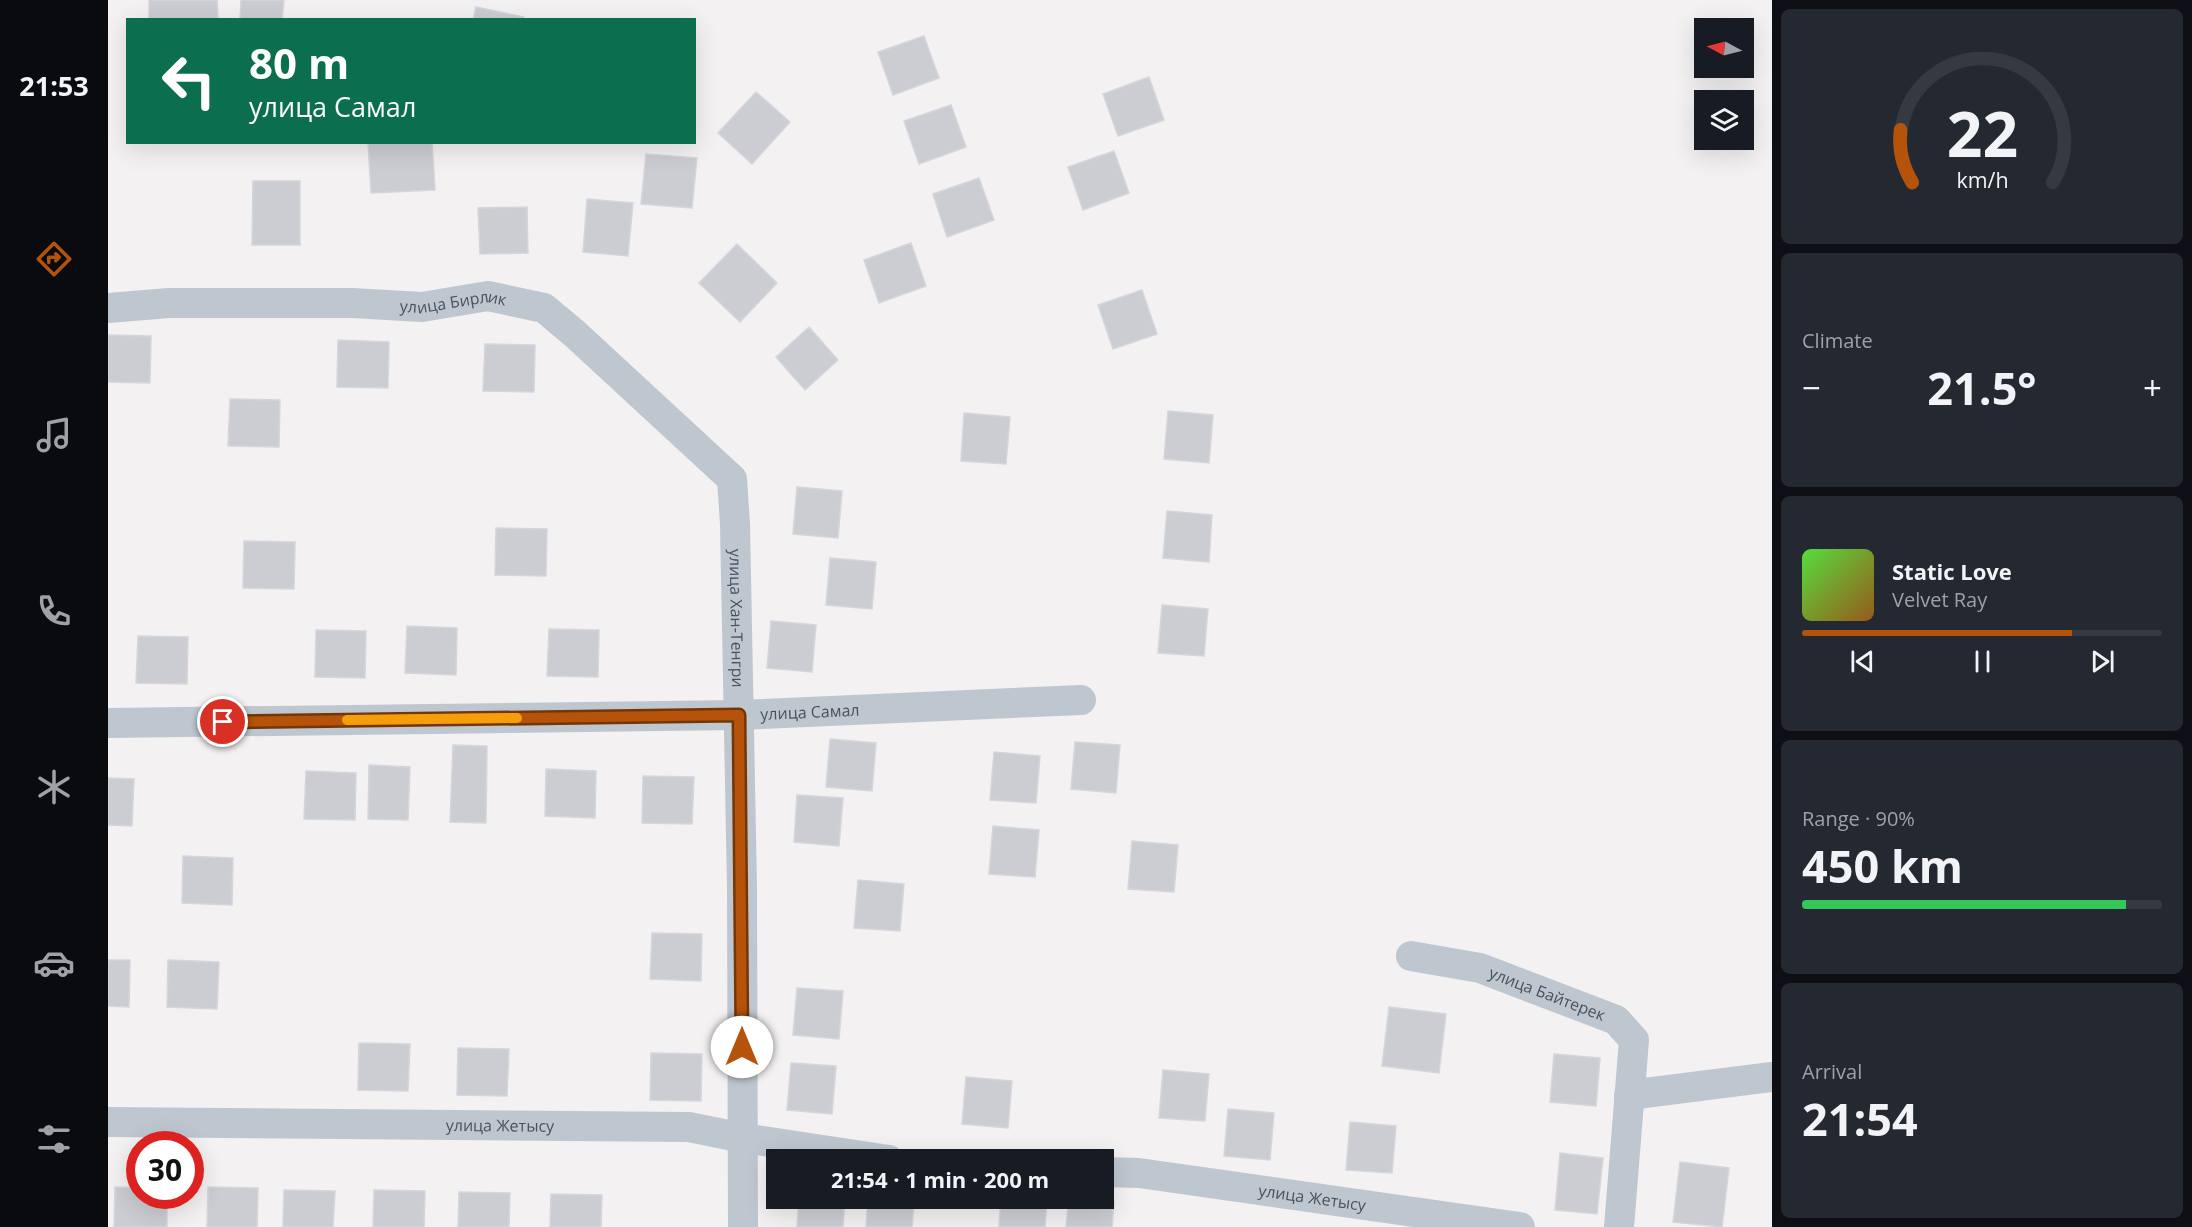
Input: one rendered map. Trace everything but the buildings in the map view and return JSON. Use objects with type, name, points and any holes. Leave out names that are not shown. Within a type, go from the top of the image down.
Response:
[{"type":"street","name":"улица Бирлик","points":[[108,308],[169,303],[352,303],[422,307],[488,296],[544,308],[732,479]]},
{"type":"street","name":"улица Хан-Тенгри","points":[[732,479],[735,524],[742,887],[743,1227]]},
{"type":"street","name":"улица Самал","points":[[108,723],[739,715],[1081,700]]},
{"type":"street","name":"улица Байтерек","points":[[1411,956],[1480,968],[1616,1020],[1634,1040],[1619,1227]]},
{"type":"street","points":[[1629,1095],[1772,1077]]},
{"type":"street","name":"улица Жетысу","points":[[108,1122],[689,1127],[816,1149]]},
{"type":"street","name":"улица Жетысу","points":[[1114,1172],[1139,1173],[1520,1227]]},
{"type":"slow traffic","points":[[347,720],[517,718]]},
{"type":"route","points":[[223,722],[739,715],[742,1047]]}]
